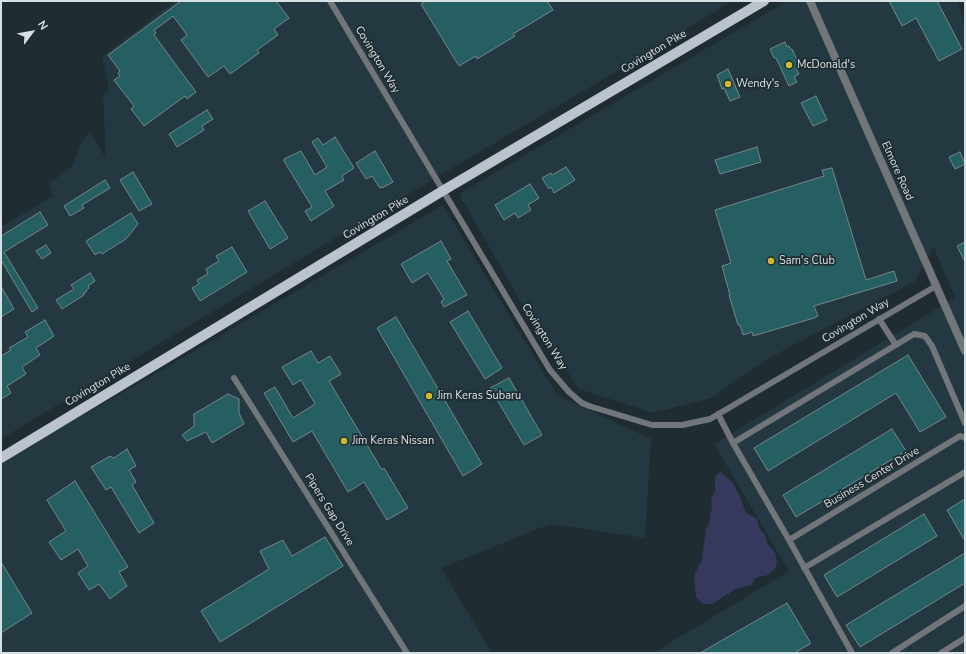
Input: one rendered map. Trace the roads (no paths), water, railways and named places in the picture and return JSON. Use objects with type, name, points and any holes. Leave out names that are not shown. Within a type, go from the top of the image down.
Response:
[{"type":"main road","name":"Covington Pike","points":[[1,458],[444,190],[764,1]]},
{"type":"street","name":"Covington Way","points":[[330,1],[550,370],[582,403],[652,425],[682,425],[710,419],[936,286]]},
{"type":"street","name":"Elmore Road","points":[[810,1],[965,350]]},
{"type":"street","points":[[879,319],[896,345]]},
{"type":"street","points":[[733,443],[914,334],[925,336],[932,346],[965,422]]},
{"type":"street","name":"Pipers Gap Drive","points":[[234,378],[407,653]]},
{"type":"street","points":[[718,414],[852,653]]},
{"type":"street","name":"Business Center Drive","points":[[789,540],[960,436],[965,438]]},
{"type":"street","points":[[804,568],[965,472]]},
{"type":"street","points":[[892,653],[965,606]]},
{"type":"street","points":[[941,653],[965,638]]},
{"type":"water","points":[[720,472],[733,483],[746,513],[757,519],[759,528],[765,535],[767,543],[775,552],[777,563],[775,568],[768,575],[756,578],[751,585],[736,589],[712,604],[703,604],[696,597],[694,575],[702,560],[706,528],[709,524],[712,508],[711,499],[715,491],[715,476]]},
{"type":"place","name":"McDonald's","points":[[789,65]]},
{"type":"place","name":"Wendy's","points":[[728,84]]},
{"type":"place","name":"Sam's Club","points":[[771,261]]},
{"type":"place","name":"Jim Keras Subaru","points":[[429,396]]},
{"type":"place","name":"Jim Keras Nissan","points":[[344,441]]}]
